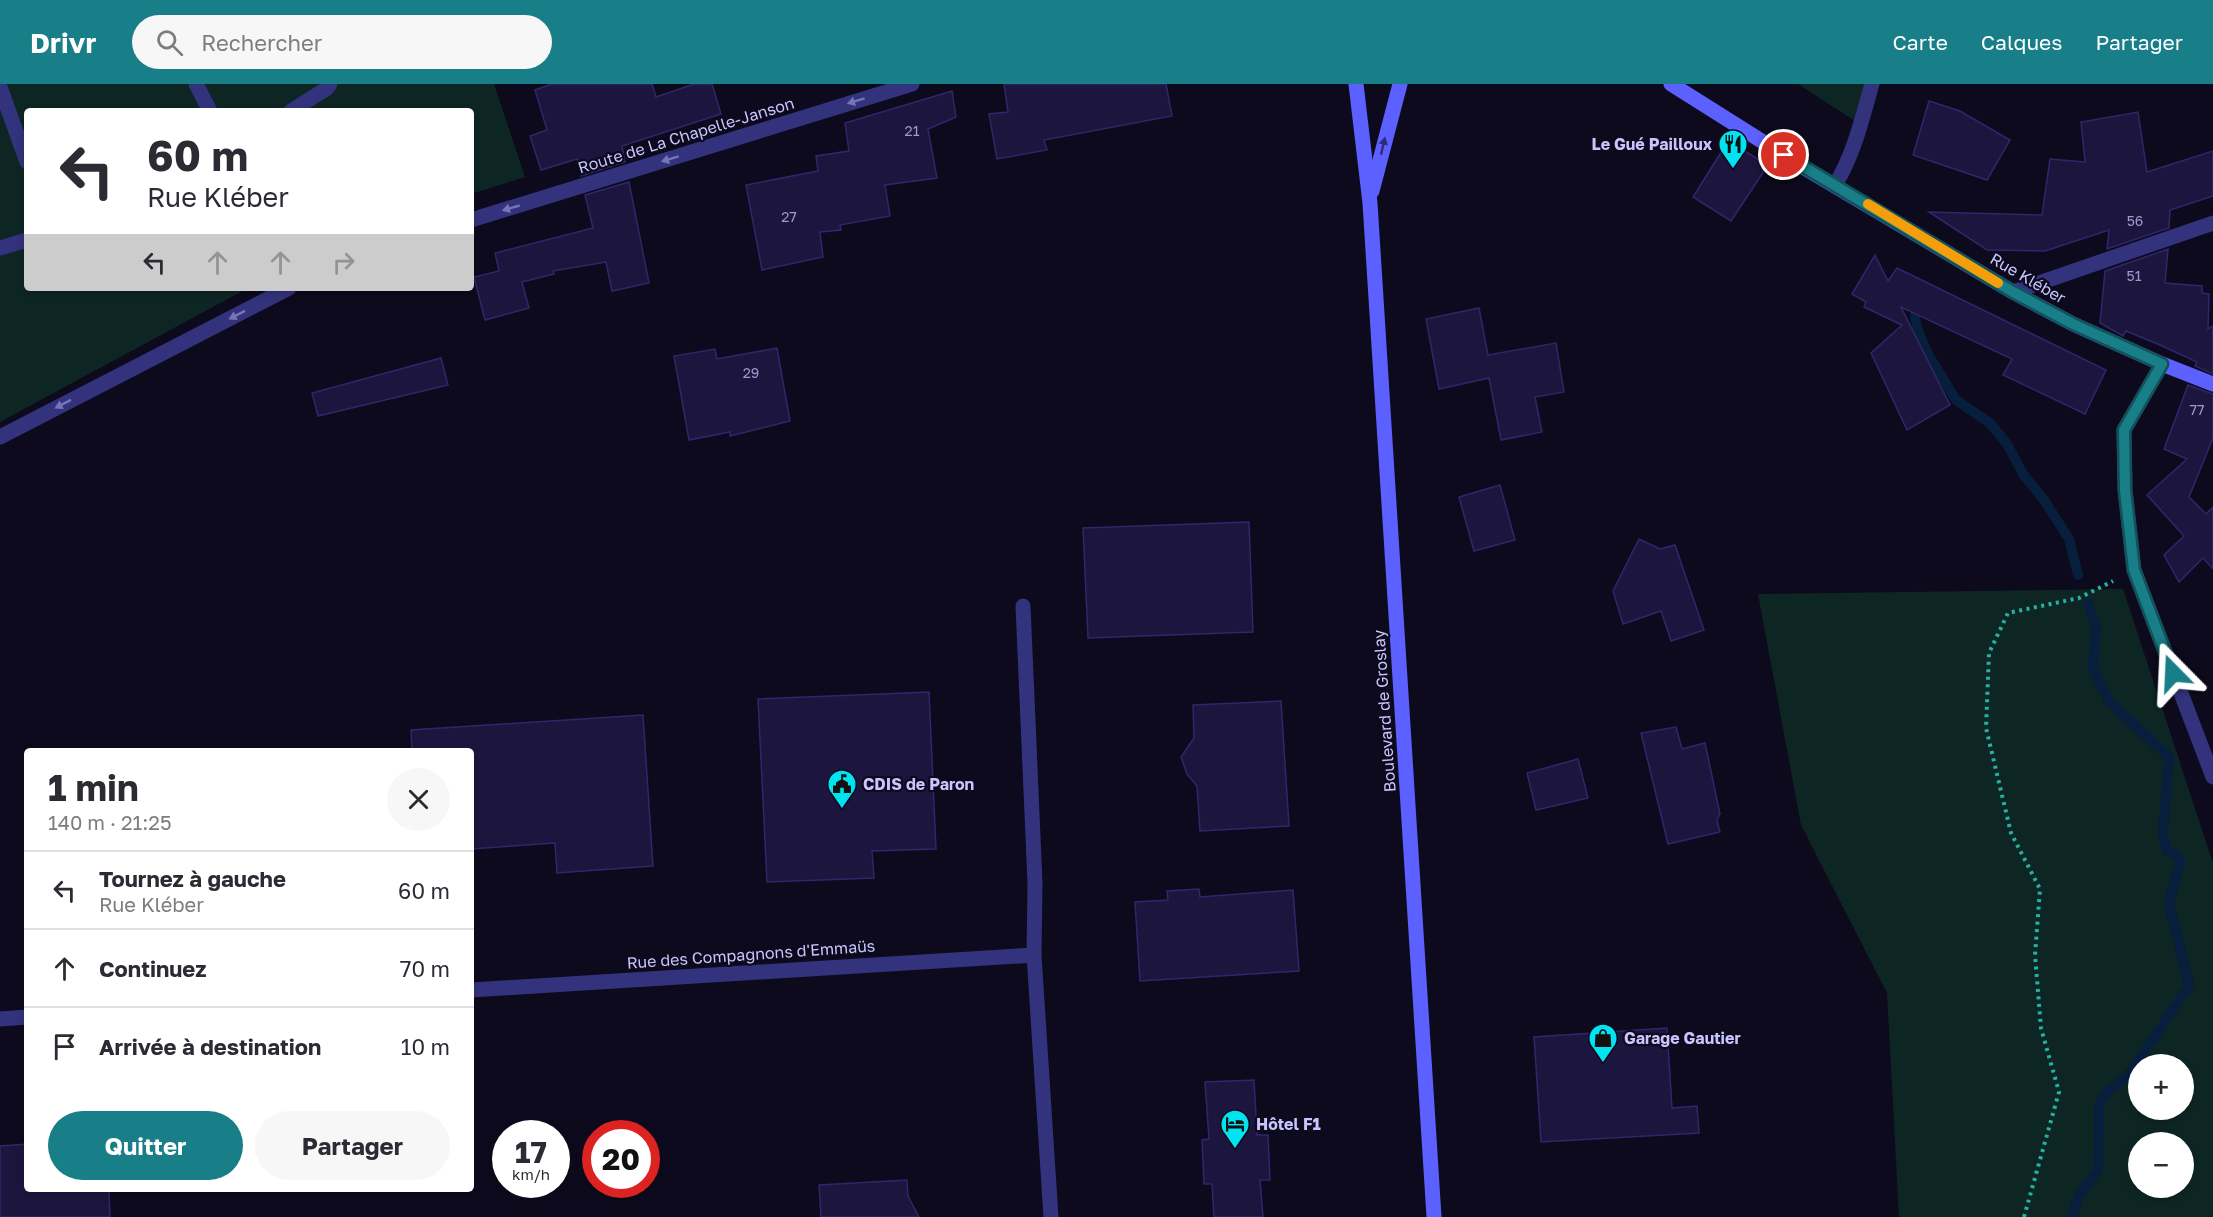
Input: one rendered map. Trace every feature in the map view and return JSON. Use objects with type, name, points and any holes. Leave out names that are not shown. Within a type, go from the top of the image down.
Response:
[{"type":"main road","name":"Boulevard de Groslay","points":[[1356,84],[1370,203],[1434,1217]]},
{"type":"main road","name":"Boulevard de Groslay","points":[[1370,203],[1400,84]]},
{"type":"main road","points":[[1671,84],[1835,184]]},
{"type":"main road","name":"Rue Kléber","points":[[1835,184],[2013,292],[2073,324],[2213,384]]},
{"type":"street","points":[[196,84],[208,108]]},
{"type":"street","points":[[296,108],[327,89],[330,84]]},
{"type":"street","name":"Route de La Chapelle-Janson","points":[[474,219],[912,84]]},
{"type":"street","points":[[1835,184],[1844,169],[1860,129],[1872,84]]},
{"type":"street","points":[[0,87],[24,154]]},
{"type":"street","points":[[2013,292],[2213,223]]},
{"type":"street","points":[[0,248],[24,241]]},
{"type":"street","points":[[0,437],[283,291]]},
{"type":"street","points":[[2162,364],[2124,430],[2125,490],[2134,570],[2213,777]]},
{"type":"street","points":[[1023,606],[1035,883],[1034,955],[1051,1217]]},
{"type":"street","name":"Rue des Compagnons d'Emmaüs","points":[[474,990],[1034,955]]},
{"type":"street","points":[[0,1019],[24,1017]]},
{"type":"path","points":[[2024,1217],[2060,1092],[2041,1028],[2035,955],[2040,889],[2011,833],[1986,728],[1989,653],[2008,613],[2079,598],[2134,570]]},
{"type":"green space","points":[[0,84],[494,84],[525,177],[474,193],[474,108],[24,108],[24,291],[242,291],[0,422]]},
{"type":"green space","points":[[1798,84],[1866,84],[1855,121]]},
{"type":"green space","points":[[2123,589],[2213,863],[2213,1217],[1899,1217],[1887,993],[1801,825],[1758,594]]},
{"type":"building","points":[[552,84],[652,84],[656,97],[694,84],[712,84],[721,114],[622,146],[625,162],[581,176],[577,159],[541,170],[530,136],[547,130],[535,90]]},
{"type":"building","points":[[1004,84],[1166,84],[1172,116],[1044,140],[1047,150],[997,159],[989,114],[1008,112]]},
{"type":"building","points":[[952,91],[956,117],[928,129],[937,178],[885,185],[890,216],[840,225],[841,230],[820,232],[823,257],[762,270],[746,185],[818,171],[816,156],[849,151],[845,123]]},
{"type":"building","points":[[1929,101],[1960,111],[2010,140],[1987,180],[1913,155]]},
{"type":"building","points":[[2138,112],[2147,172],[2213,151],[2213,196],[2170,210],[2169,228],[2107,249],[2109,230],[2045,251],[1987,250],[1929,212],[2042,215],[2050,159],[2085,162],[2081,122]]},
{"type":"building","points":[[1728,141],[1768,165],[1731,221],[1693,197]]},
{"type":"building","points":[[629,182],[649,283],[612,291],[606,262],[553,271],[554,274],[522,282],[529,308],[485,320],[474,277],[499,271],[495,253],[593,228],[585,195]]},
{"type":"building","points":[[2168,249],[2165,283],[2202,286],[2202,293],[2209,294],[2208,329],[2213,326],[2213,374],[2195,366],[2197,362],[2160,345],[2126,331],[2123,336],[2100,323],[2105,271]]},
{"type":"building","points":[[1875,255],[1888,281],[1897,268],[2106,370],[2085,414],[2003,375],[2012,359],[1901,307],[1950,405],[1907,430],[1871,353],[1902,325],[1864,307],[1866,302],[1852,294]]},
{"type":"building","points":[[1479,308],[1488,355],[1556,343],[1564,392],[1535,397],[1542,432],[1501,440],[1489,378],[1439,389],[1426,319]]},
{"type":"building","points":[[777,348],[790,421],[730,436],[730,432],[689,440],[674,356],[715,349],[717,359]]},
{"type":"building","points":[[441,358],[448,385],[318,416],[312,393]]},
{"type":"building","points":[[2188,385],[2213,394],[2213,438],[2189,497],[2206,514],[2213,507],[2213,569],[2203,558],[2179,582],[2164,555],[2184,536],[2147,495],[2187,459],[2164,449]]},
{"type":"building","points":[[1500,485],[1515,540],[1474,551],[1459,497]]},
{"type":"building","points":[[1249,522],[1253,632],[1088,638],[1083,528]]},
{"type":"building","points":[[1639,539],[1660,549],[1675,545],[1704,630],[1671,641],[1661,611],[1623,624],[1613,591]]},
{"type":"building","name":"CDIS de Paron","points":[[929,692],[936,849],[872,851],[874,878],[767,882],[758,699]]},
{"type":"building","points":[[1281,701],[1289,826],[1200,831],[1197,786],[1187,774],[1181,757],[1194,738],[1193,705]]},
{"type":"building","points":[[643,715],[653,866],[557,873],[555,843],[474,849],[474,748],[412,748],[411,730]]},
{"type":"building","points":[[1676,727],[1682,749],[1705,743],[1720,814],[1717,820],[1720,832],[1668,844],[1641,733]]},
{"type":"building","points":[[1578,759],[1588,798],[1536,810],[1527,773]]},
{"type":"building","points":[[1199,889],[1200,897],[1293,890],[1299,971],[1140,981],[1135,902],[1168,900],[1167,891]]},
{"type":"building","name":"Garage Gautier","points":[[1667,1028],[1672,1108],[1697,1106],[1699,1133],[1541,1142],[1534,1037]]},
{"type":"building","name":"Hôtel F1","points":[[1254,1080],[1257,1135],[1268,1135],[1270,1180],[1260,1180],[1263,1217],[1214,1217],[1212,1184],[1204,1184],[1202,1140],[1209,1139],[1205,1082]]},
{"type":"building","points":[[24,1144],[24,1192],[109,1192],[110,1217],[0,1217],[0,1146]]},
{"type":"building","points":[[907,1180],[908,1196],[919,1217],[821,1217],[819,1185]]},
{"type":"waterway","points":[[1919,302],[1915,317],[1918,331],[1928,354],[1956,400],[1990,423],[2007,444],[2023,474],[2044,500],[2069,539],[2078,575]]},
{"type":"waterway","points":[[2072,1217],[2079,1195],[2098,1170],[2099,1105],[2108,1091],[2129,1075],[2189,985],[2169,903],[2180,862],[2177,855],[2167,851],[2163,834],[2169,757],[2109,701],[2093,668],[2096,627],[2088,604]]},
{"type":"slow traffic","points":[[1868,204],[1998,283]]},
{"type":"place","name":"Le Gué Pailloux","points":[[1733,170]]},
{"type":"place","name":"CDIS de Paron","points":[[842,810]]},
{"type":"place","name":"Garage Gautier","points":[[1603,1064]]},
{"type":"place","name":"Hôtel F1","points":[[1235,1150]]},
{"type":"route","points":[[1784,155],[2013,292],[2073,324],[2162,364],[2124,430],[2125,490],[2134,570],[2173,673]]}]
